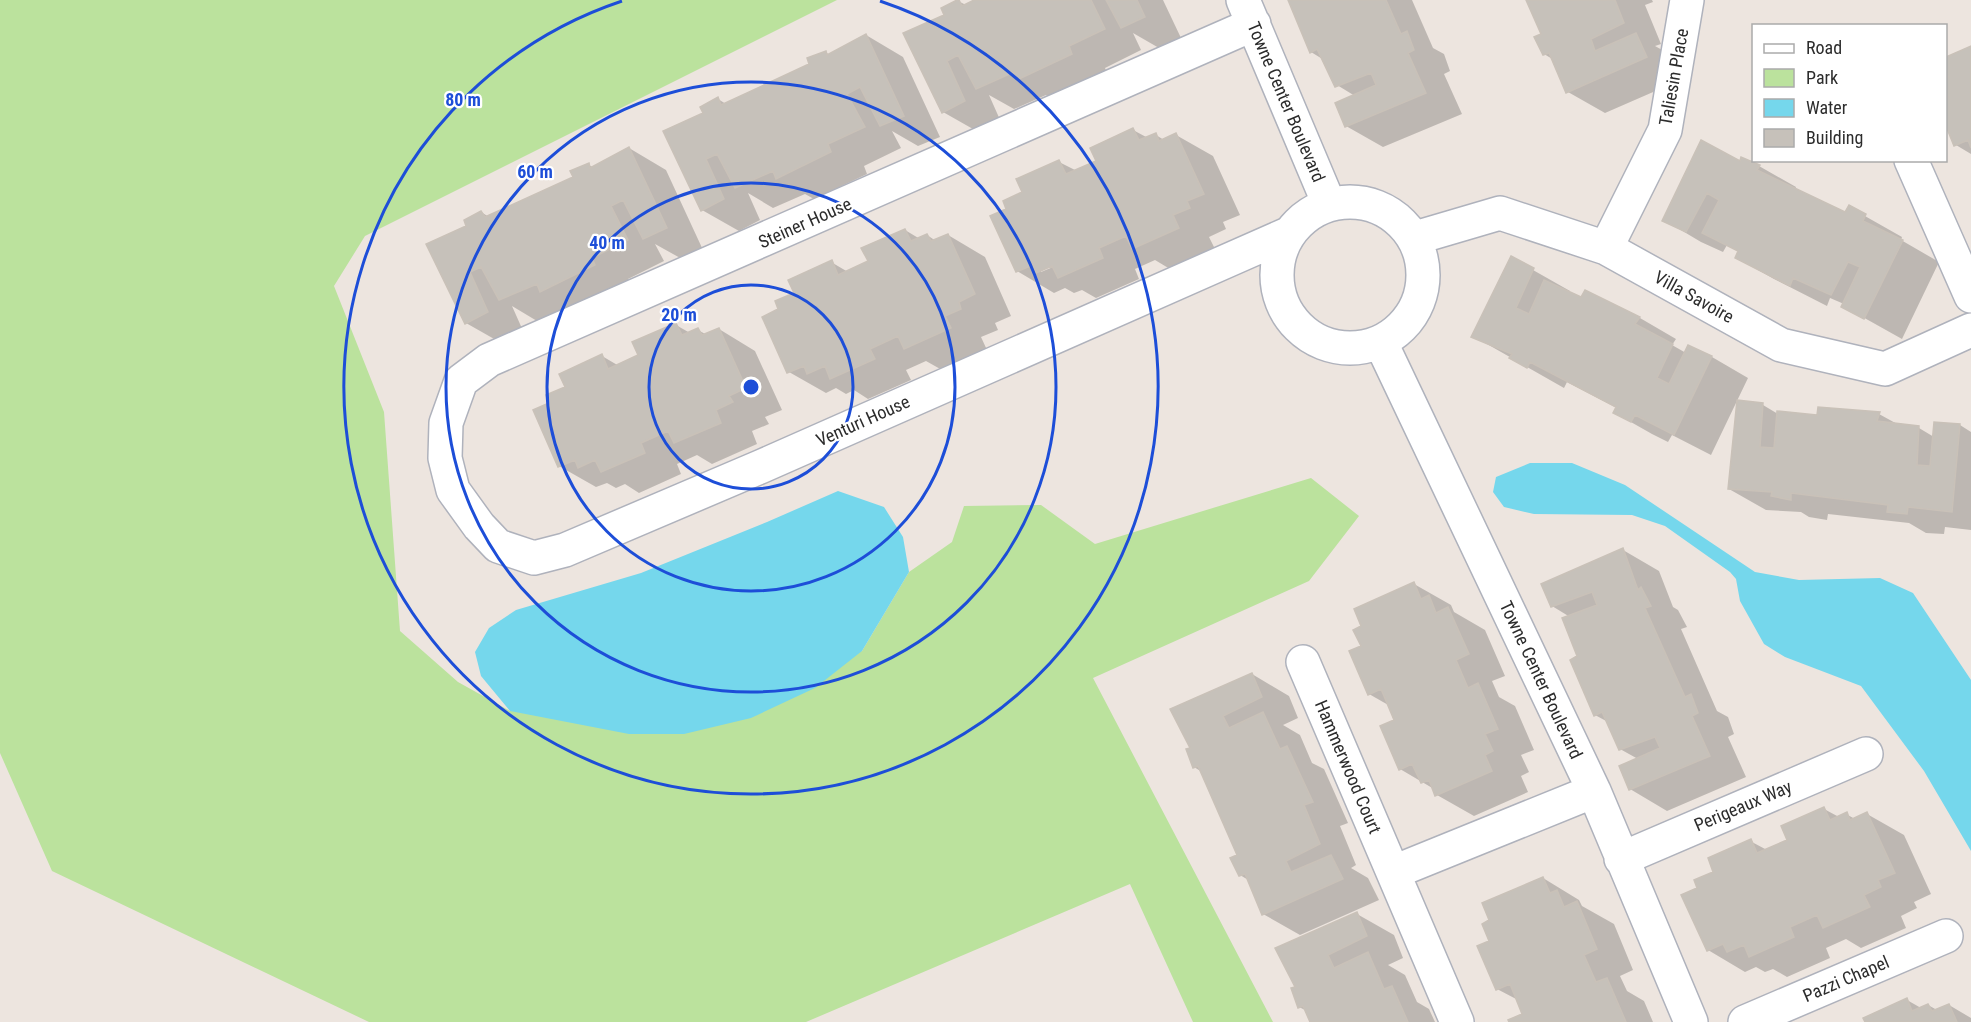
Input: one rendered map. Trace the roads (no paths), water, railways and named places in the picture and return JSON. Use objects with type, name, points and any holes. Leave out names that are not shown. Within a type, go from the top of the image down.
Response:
[{"type":"street","name":"Taliesin Place","points":[[1606,248],[1665,130],[1687,0]]},
{"type":"street","name":"Towne Center Boulevard","points":[[1249,12],[1329,204]]},
{"type":"street","name":"Steiner House","points":[[453,490],[446,458],[446,423],[461,381],[489,360],[1249,12]]},
{"type":"street","points":[[1912,162],[1971,296]]},
{"type":"street","name":"Towne Center Boulevard","points":[[1361,202],[1392,214],[1415,238],[1425,278],[1422,288],[1412,317],[1381,343],[1354,349],[1328,345],[1304,332],[1286,311],[1278,285],[1279,258],[1290,233],[1307,216],[1329,204],[1361,202]]},
{"type":"street","name":"Villa Savoire","points":[[1415,238],[1500,213],[1606,248],[1781,345],[1885,369],[1971,330]]},
{"type":"street","name":"Venturi House","points":[[453,490],[478,526],[498,546],[534,558],[565,550],[760,467],[1290,233]]},
{"type":"street","name":"Towne Center Boulevard","points":[[1381,343],[1594,791],[1691,1022]]},
{"type":"street","name":"Hammerwood Court","points":[[1303,662],[1457,1022]]},
{"type":"street","name":"Perigeaux Way","points":[[1621,859],[1866,754]]},
{"type":"street","points":[[1394,873],[1594,791]]},
{"type":"street","name":"Pazzi Chapel","points":[[1745,1022],[1946,936]]},
{"type":"water","points":[[1530,463],[1572,463],[1625,485],[1755,572],[1799,580],[1880,578],[1913,593],[1971,680],[1971,851],[1924,771],[1861,686],[1785,657],[1764,644],[1740,601],[1736,579],[1730,572],[1665,526],[1632,515],[1534,514],[1504,507],[1493,492],[1496,477]]},
{"type":"water","points":[[838,491],[884,507],[903,537],[909,572],[862,651],[815,688],[751,718],[684,734],[629,734],[510,711],[481,676],[475,652],[489,628],[516,610],[641,573]]}]
